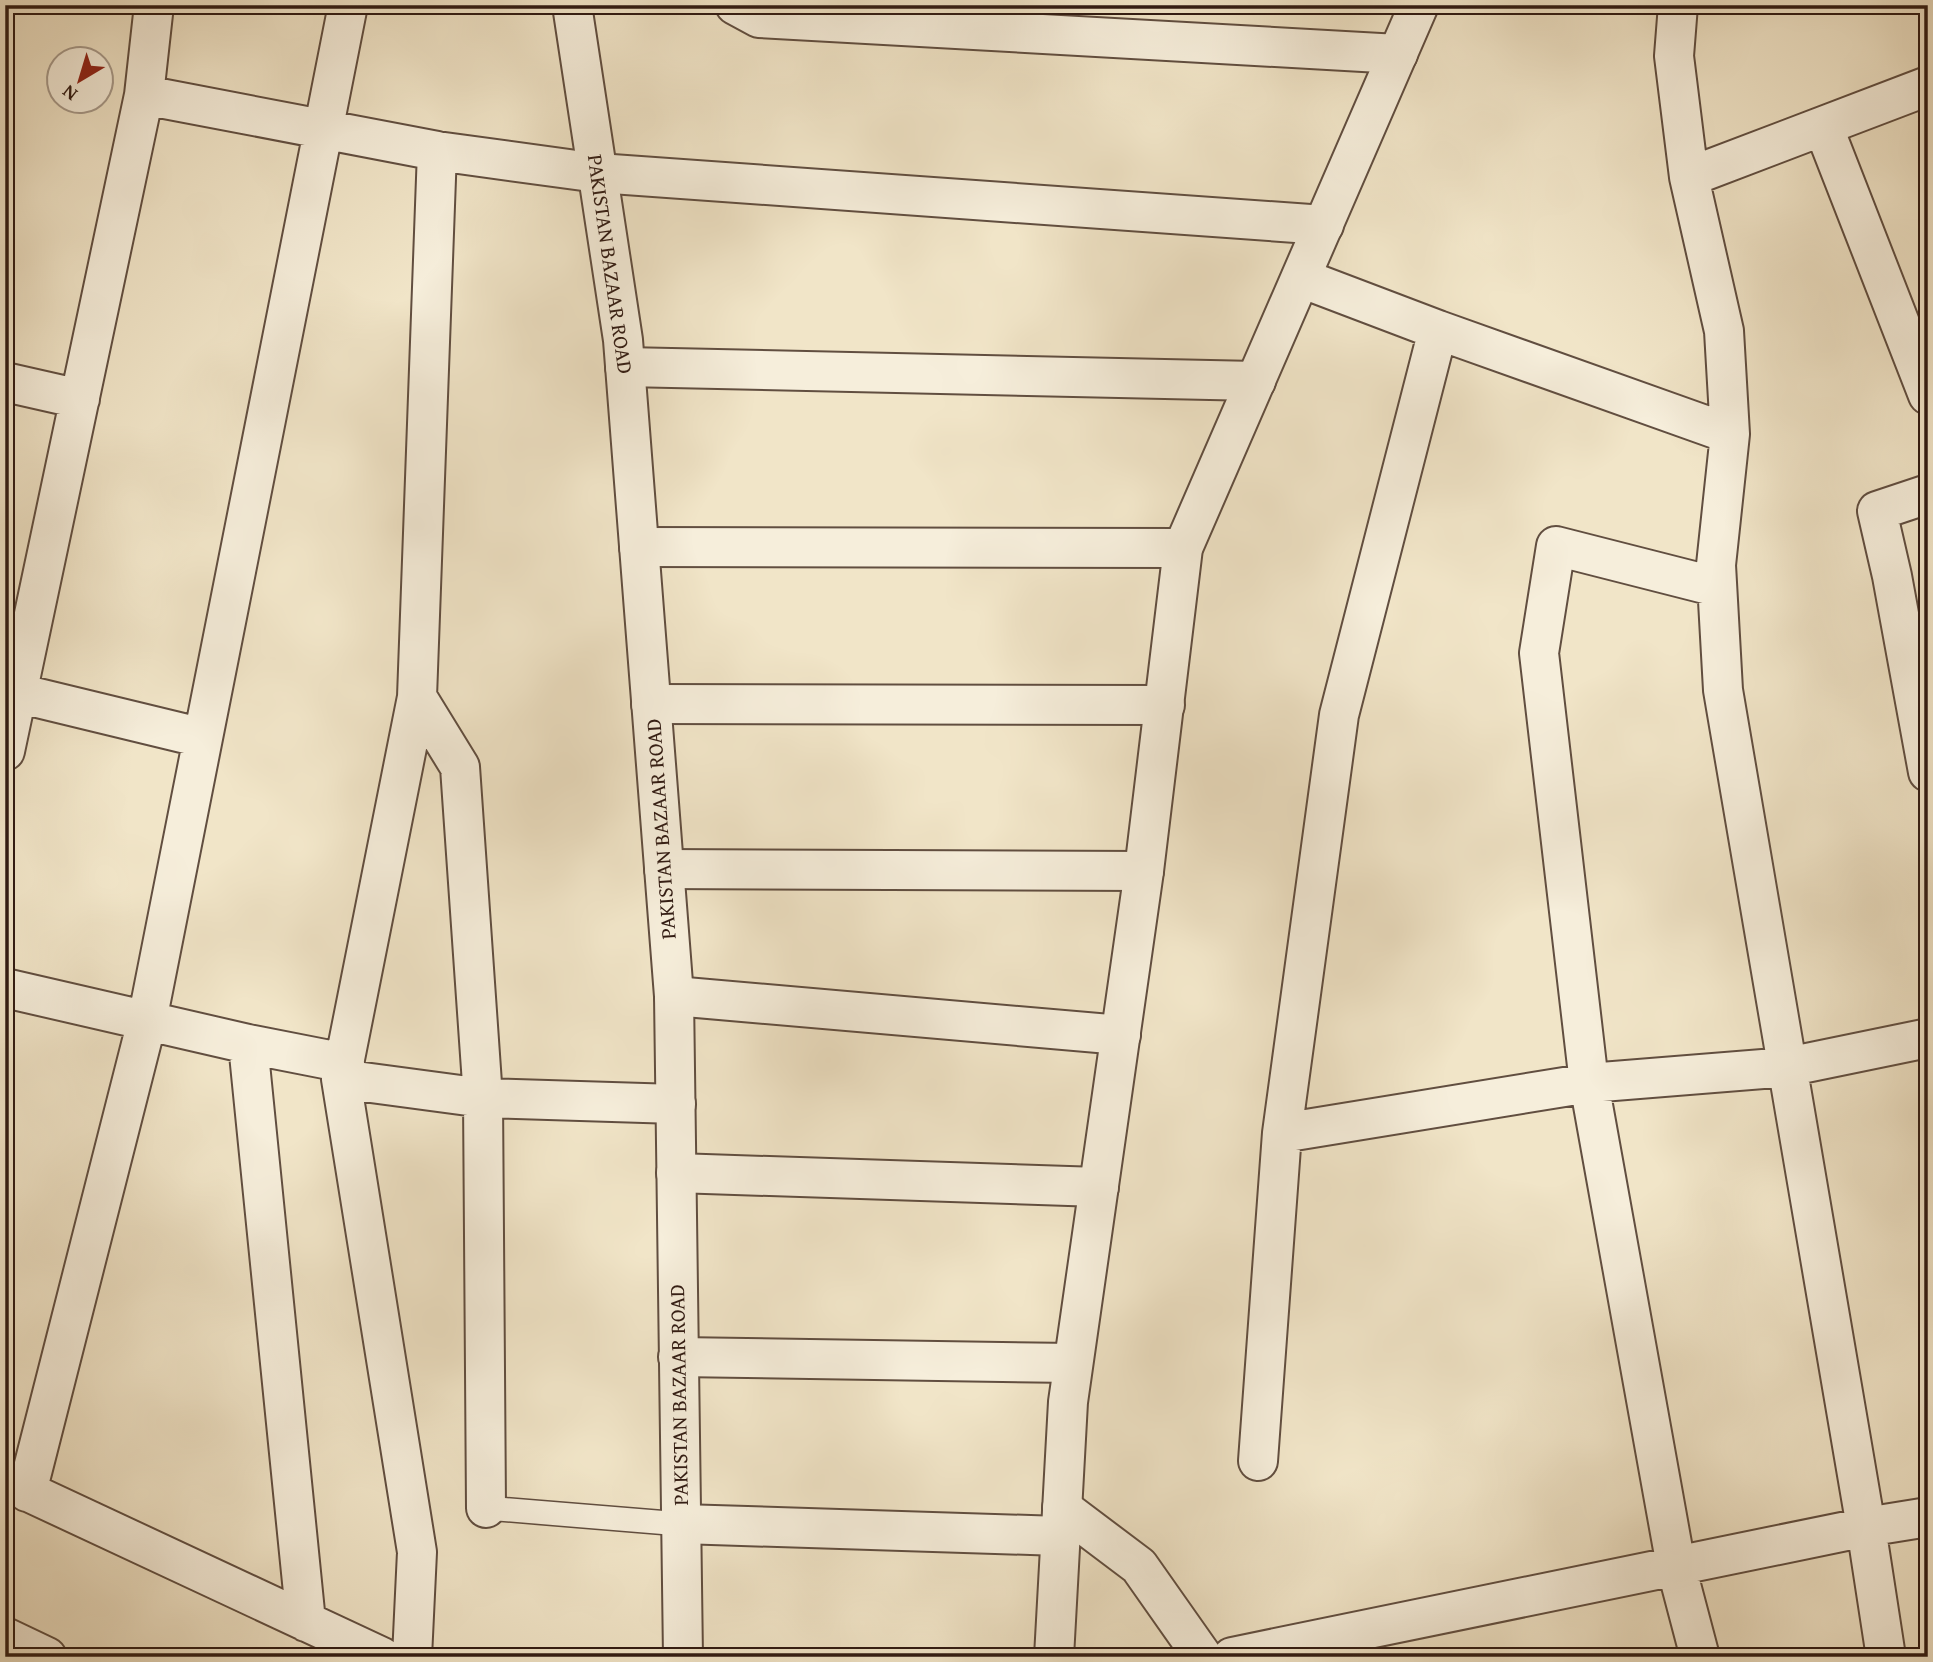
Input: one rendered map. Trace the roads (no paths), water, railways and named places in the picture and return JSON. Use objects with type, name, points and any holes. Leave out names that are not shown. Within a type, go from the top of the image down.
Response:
[{"type":"street","points":[[5,751],[11,692],[79,398],[144,95],[154,5]]},
{"type":"street","points":[[348,5],[147,1021],[16,1486],[382,1657]]},
{"type":"street","name":"PAKISTAN BAZAAR ROAD","points":[[572,5],[623,340],[674,996],[683,1657]]},
{"type":"street","points":[[735,5],[759,18],[1398,54]]},
{"type":"street","points":[[1054,1657],[1068,1402],[1144,871],[1184,548],[1419,5]]},
{"type":"street","points":[[1678,5],[1674,56],[1689,177],[1724,331],[1730,434],[1716,565],[1723,690],[1886,1657]]},
{"type":"street","points":[[1689,177],[1928,86]]},
{"type":"street","points":[[144,95],[437,151],[598,173],[1324,225]]},
{"type":"street","points":[[1823,126],[1928,395]]},
{"type":"street","points":[[412,1657],[417,1552],[343,1071],[418,697],[437,151]]},
{"type":"street","points":[[1301,278],[1730,434]]},
{"type":"street","points":[[1258,1461],[1282,1133],[1339,715],[1438,330]]},
{"type":"street","points":[[625,367],[1256,381]]},
{"type":"street","points":[[5,382],[79,398]]},
{"type":"street","points":[[1928,494],[1877,511],[1892,576],[1928,772]]},
{"type":"street","points":[[1700,1657],[1676,1566],[1589,1083],[1539,653],[1556,546],[1717,587]]},
{"type":"street","points":[[639,547],[1184,548]]},
{"type":"street","points":[[11,692],[203,738]]},
{"type":"street","points":[[418,697],[460,767],[483,1098],[486,1508]]},
{"type":"street","points":[[651,705],[1165,705]]},
{"type":"street","points":[[664,869],[1144,871]]},
{"type":"street","points":[[5,988],[247,1044],[343,1071],[483,1098],[676,1104]]},
{"type":"street","points":[[674,996],[1121,1035]]},
{"type":"street","points":[[1282,1133],[1589,1083],[1787,1067],[1928,1038]]},
{"type":"street","points":[[247,1044],[306,1622]]},
{"type":"street","points":[[676,1172],[1099,1187]]},
{"type":"street","points":[[678,1357],[1073,1363]]},
{"type":"street","points":[[1232,1657],[1866,1527],[1928,1517]]},
{"type":"street","points":[[681,1524],[1061,1522],[1139,1566],[1203,1657]]},
{"type":"street","points":[[5,1637],[47,1657]]},
{"type":"lane","points":[[486,1508],[681,1524]]}]
